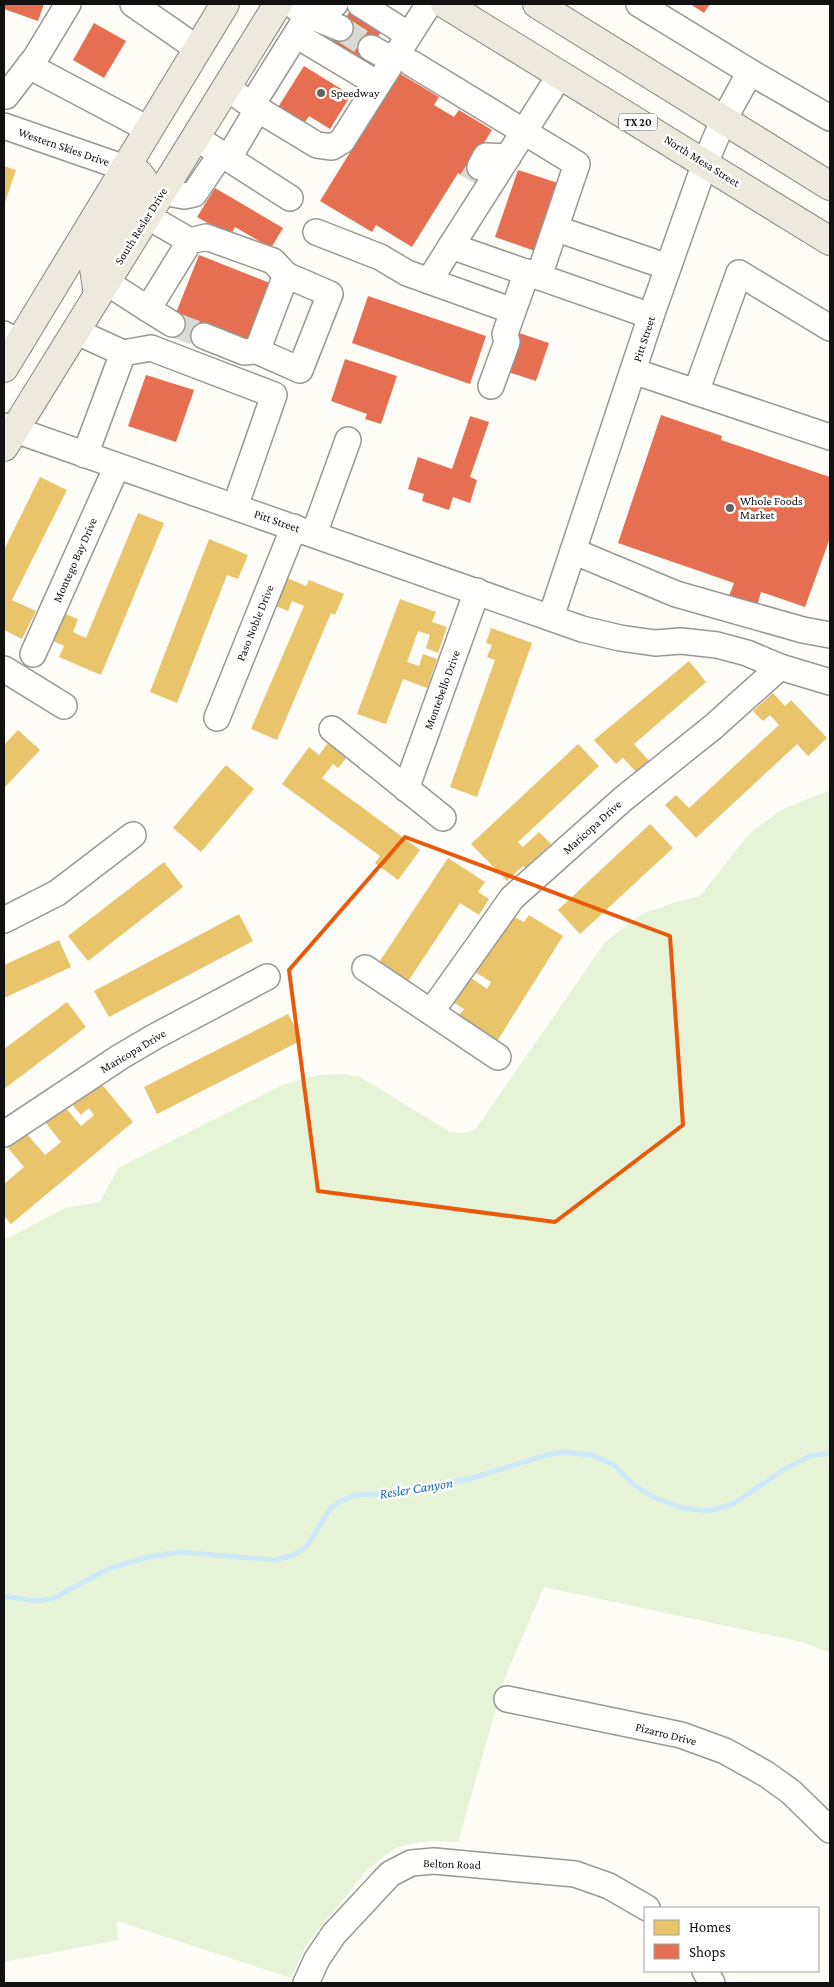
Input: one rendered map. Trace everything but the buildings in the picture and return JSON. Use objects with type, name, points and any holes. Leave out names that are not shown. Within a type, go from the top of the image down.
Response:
[{"type":"main road","points":[[4,368],[12,339],[125,168],[226,4]]},
{"type":"main road","name":"South Resler Drive","points":[[7,435],[102,289],[278,4]]},
{"type":"main road","name":"North Mesa Street","points":[[445,4],[830,241]]},
{"type":"main road","points":[[537,4],[830,186]]},
{"type":"main road","points":[[102,289],[94,268],[97,258],[140,188],[143,179],[138,173],[125,168]]},
{"type":"street","points":[[4,101],[29,66],[68,4]]},
{"type":"street","points":[[133,4],[198,49]]},
{"type":"street","points":[[162,192],[184,196],[194,194],[253,117],[254,100],[298,18],[335,4]]},
{"type":"street","points":[[360,4],[409,36]]},
{"type":"street","points":[[226,87],[254,107],[317,145],[332,147],[342,141],[378,84],[402,62],[409,36],[429,4]]},
{"type":"street","points":[[651,7],[750,72],[830,118]]},
{"type":"street","points":[[298,18],[340,28]]},
{"type":"street","points":[[298,18],[378,84]]},
{"type":"street","points":[[371,48],[402,62],[577,164],[533,274],[513,311],[505,334],[507,342],[491,386]]},
{"type":"street","points":[[29,66],[148,129]]},
{"type":"street","name":"Pitt Street","points":[[551,617],[651,316],[705,163],[723,120],[750,72]]},
{"type":"street","points":[[429,281],[560,74]]},
{"type":"street","name":"Western Skies Drive","points":[[4,126],[125,168]]},
{"type":"street","points":[[195,137],[290,198]]},
{"type":"street","points":[[477,206],[469,185],[486,156],[508,157]]},
{"type":"street","points":[[147,216],[190,241],[206,237],[273,261],[286,275],[330,294],[300,370],[257,351],[244,352],[204,336]]},
{"type":"street","points":[[563,231],[668,267]]},
{"type":"street","points":[[316,232],[380,257],[407,273],[513,311]]},
{"type":"street","points":[[148,309],[190,241]]},
{"type":"street","points":[[451,246],[651,316]]},
{"type":"street","points":[[696,392],[739,273],[830,328]]},
{"type":"street","points":[[257,351],[286,275]]},
{"type":"street","points":[[102,289],[148,309],[172,324]]},
{"type":"street","points":[[75,331],[123,353],[150,348],[274,395],[235,507]]},
{"type":"street","points":[[85,455],[123,353]]},
{"type":"street","points":[[633,371],[830,438]]},
{"type":"street","name":"Pitt Street","points":[[7,435],[85,455],[304,530],[582,629],[620,638],[655,643],[681,642],[717,645],[747,653],[780,667],[830,682]]},
{"type":"street","name":"Paso Noble Drive","points":[[217,718],[348,440]]},
{"type":"street","name":"Montego Bay Drive","points":[[33,654],[117,466]]},
{"type":"street","points":[[573,551],[676,594],[803,630],[830,634]]},
{"type":"street","name":"Montebello Drive","points":[[406,789],[477,591]]},
{"type":"street","name":"Maricopa Drive","points":[[431,1012],[512,898],[623,799],[713,727],[780,667]]},
{"type":"street","points":[[4,669],[64,706]]},
{"type":"street","points":[[332,729],[443,818]]},
{"type":"street","points":[[4,920],[57,893],[134,835]]},
{"type":"street","points":[[365,968],[498,1057]]},
{"type":"street","name":"Maricopa Drive","points":[[4,1134],[129,1052],[267,977]]},
{"type":"street","name":"Pizarro Drive","points":[[507,1699],[681,1735],[725,1751],[766,1774],[791,1792],[830,1830]]},
{"type":"street","name":"Belton Road","points":[[306,1983],[317,1959],[334,1934],[390,1874],[410,1863],[434,1861],[575,1874],[608,1886],[645,1907]]},
{"type":"street","points":[[706,1972],[712,1983]]},
{"type":"highlighted area","points":[[405,837],[670,936],[683,1125],[555,1222],[318,1191],[289,970]]},
{"type":"green space","points":[[830,790],[830,1653],[802,1642],[544,1587],[505,1677],[458,1842],[430,1841],[396,1848],[368,1869],[306,1945],[291,1978],[117,1921],[118,1940],[4,1962],[4,1238],[6,1239],[65,1208],[100,1202],[118,1168],[282,1085],[318,1075],[344,1074],[360,1077],[450,1132],[462,1133],[475,1130],[606,941],[642,914],[700,896],[749,834],[781,810]]},
{"type":"waterway","name":"Resler Canyon","points":[[4,1596],[36,1601],[52,1599],[108,1569],[148,1557],[180,1552],[275,1560],[294,1555],[307,1546],[330,1509],[339,1502],[355,1495],[398,1493],[469,1479],[547,1455],[563,1452],[592,1455],[614,1465],[633,1484],[655,1498],[682,1508],[709,1511],[733,1504],[785,1469],[810,1456],[830,1453]]},
{"type":"tunnel","points":[[340,28],[371,48]]},
{"type":"tunnel","points":[[471,181],[480,167]]},
{"type":"tunnel","points":[[172,324],[204,336]]},
{"type":"place","name":"Speedway","points":[[321,93]]},
{"type":"place","name":"Whole Foods Market","points":[[730,508]]}]
